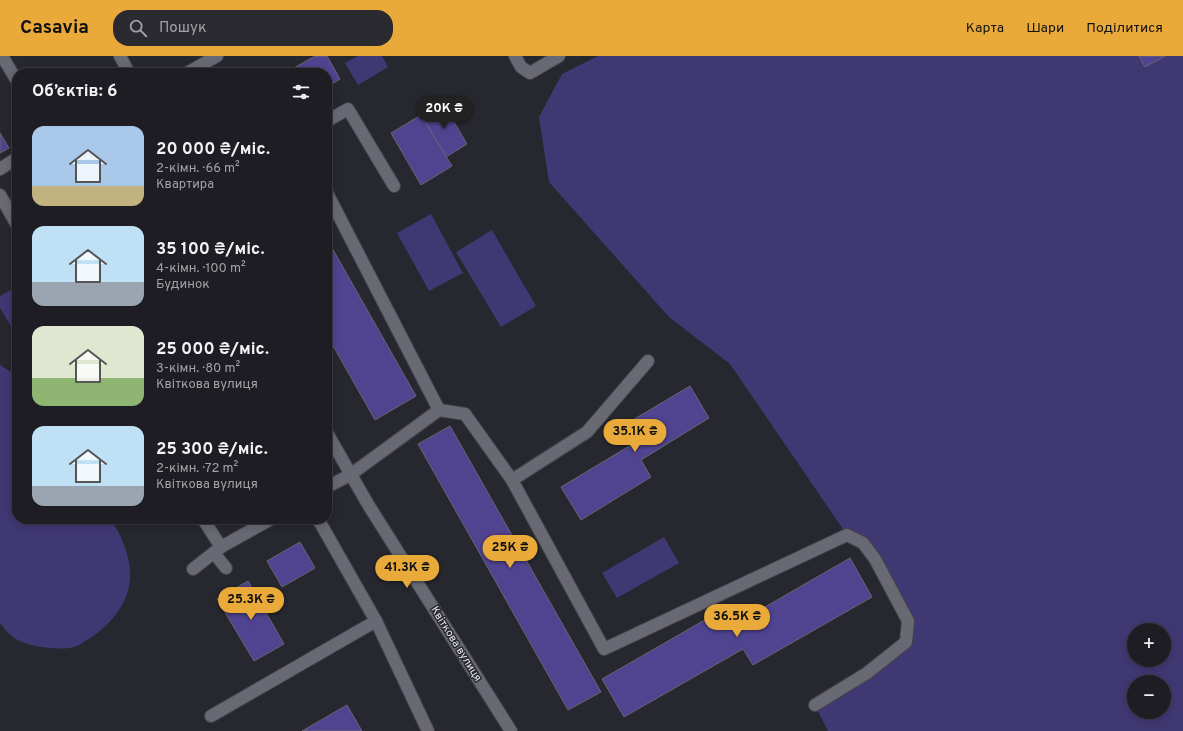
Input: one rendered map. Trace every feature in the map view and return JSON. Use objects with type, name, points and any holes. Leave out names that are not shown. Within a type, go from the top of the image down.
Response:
[{"type":"street","points":[[2,56],[12,73]]},
{"type":"street","points":[[120,56],[126,68]]},
{"type":"street","points":[[196,68],[217,56]]},
{"type":"street","points":[[515,56],[521,67],[530,73],[559,56]]},
{"type":"street","points":[[332,118],[348,108],[394,186]]},
{"type":"street","points":[[0,169],[12,161]]},
{"type":"street","points":[[0,195],[12,216]]},
{"type":"street","points":[[332,203],[439,410]]},
{"type":"street","points":[[512,480],[587,432],[648,362]]},
{"type":"street","points":[[332,484],[350,474],[439,410],[465,414],[512,480],[604,649],[847,535],[863,543],[875,559],[908,621],[906,642],[867,673],[815,705]]},
{"type":"street","name":"Квіткова вулиця","points":[[332,442],[350,474],[511,731]]},
{"type":"street","points":[[205,524],[226,568]]},
{"type":"street","points":[[193,569],[218,550],[262,524]]},
{"type":"street","points":[[321,524],[376,621],[428,731]]},
{"type":"street","points":[[212,716],[376,621]]},
{"type":"shaded area","points":[[358,56],[382,56],[388,67],[358,85],[345,63]]},
{"type":"shaded area","points":[[598,56],[1183,56],[1183,731],[828,731],[815,705],[906,642],[908,621],[875,559],[847,535],[730,364],[669,317],[549,182],[539,117],[562,74]]},
{"type":"shaded area","points":[[431,214],[463,273],[429,291],[397,233]]},
{"type":"shaded area","points":[[492,230],[536,306],[501,327],[456,252]]},
{"type":"shaded area","points":[[12,289],[12,328],[0,308],[0,296]]},
{"type":"shaded area","points":[[0,365],[12,373],[12,524],[114,524],[121,537],[128,556],[130,581],[128,592],[118,612],[111,621],[103,629],[74,647],[41,647],[29,644],[13,637],[0,623]]},
{"type":"shaded area","points":[[664,537],[679,563],[617,598],[602,573]]},
{"type":"building","points":[[315,56],[327,56],[340,79],[332,84],[332,68],[294,68]]},
{"type":"building","points":[[1139,56],[1165,56],[1145,67]]},
{"type":"building","points":[[442,102],[467,144],[446,157],[421,115]]},
{"type":"building","points":[[421,115],[452,166],[421,185],[391,133]]},
{"type":"building","points":[[0,133],[9,148],[0,153]]},
{"type":"building","points":[[332,248],[416,396],[375,420],[332,344]]},
{"type":"building","points":[[690,386],[709,418],[641,460],[651,477],[581,520],[561,487],[631,445],[621,427]]},
{"type":"building","points":[[450,426],[601,692],[568,710],[418,444]]},
{"type":"building","points":[[300,542],[315,568],[282,587],[267,561]]},
{"type":"building","points":[[850,558],[872,597],[753,665],[743,649],[624,717],[602,679],[722,610],[732,626]]},
{"type":"building","points":[[248,581],[284,644],[254,661],[217,599]]},
{"type":"building","points":[[347,705],[362,731],[302,731]]}]
